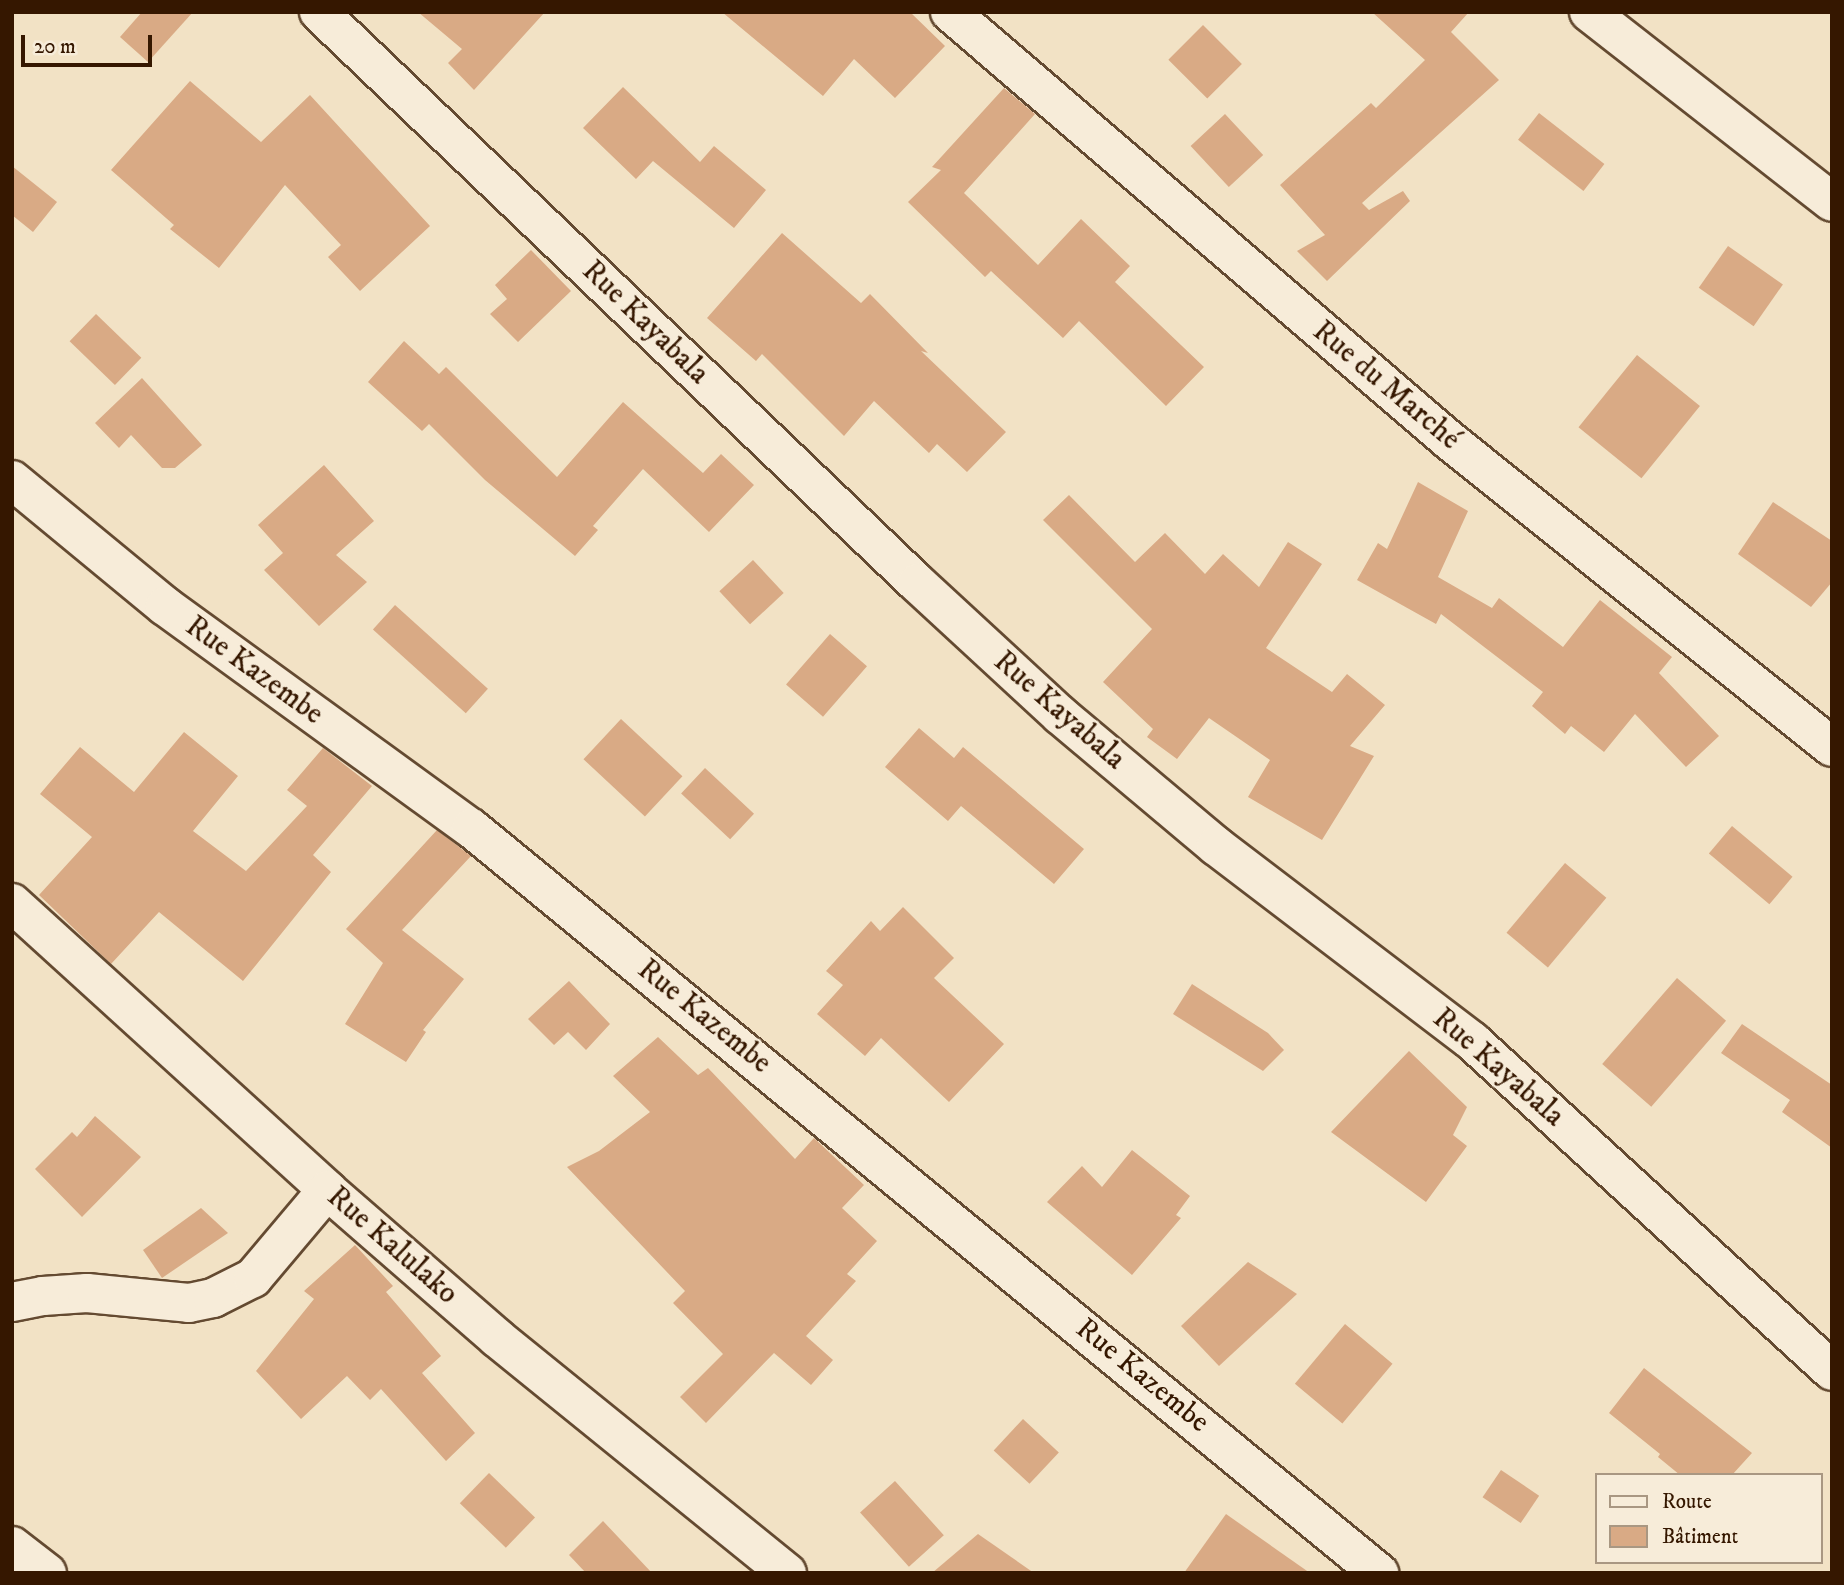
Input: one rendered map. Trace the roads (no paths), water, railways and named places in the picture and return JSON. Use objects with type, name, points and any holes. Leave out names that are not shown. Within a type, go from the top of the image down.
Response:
[{"type":"street","name":"Rue Kayabala","points":[[319,12],[907,573],[1060,715],[1216,846],[1472,1041],[1832,1371]]},
{"type":"street","name":"Rue du Marché","points":[[950,12],[1450,442],[1832,747]]},
{"type":"street","points":[[1589,12],[1832,202]]},
{"type":"street","name":"Rue Kazembe","points":[[12,480],[165,606],[471,828],[1379,1573]]},
{"type":"street","name":"Rue Kalulako","points":[[12,903],[327,1189],[497,1338],[787,1573]]},
{"type":"street","points":[[12,1302],[43,1296],[87,1293],[189,1303],[213,1298],[253,1278],[327,1189]]},
{"type":"street","points":[[12,1546],[47,1573]]}]
